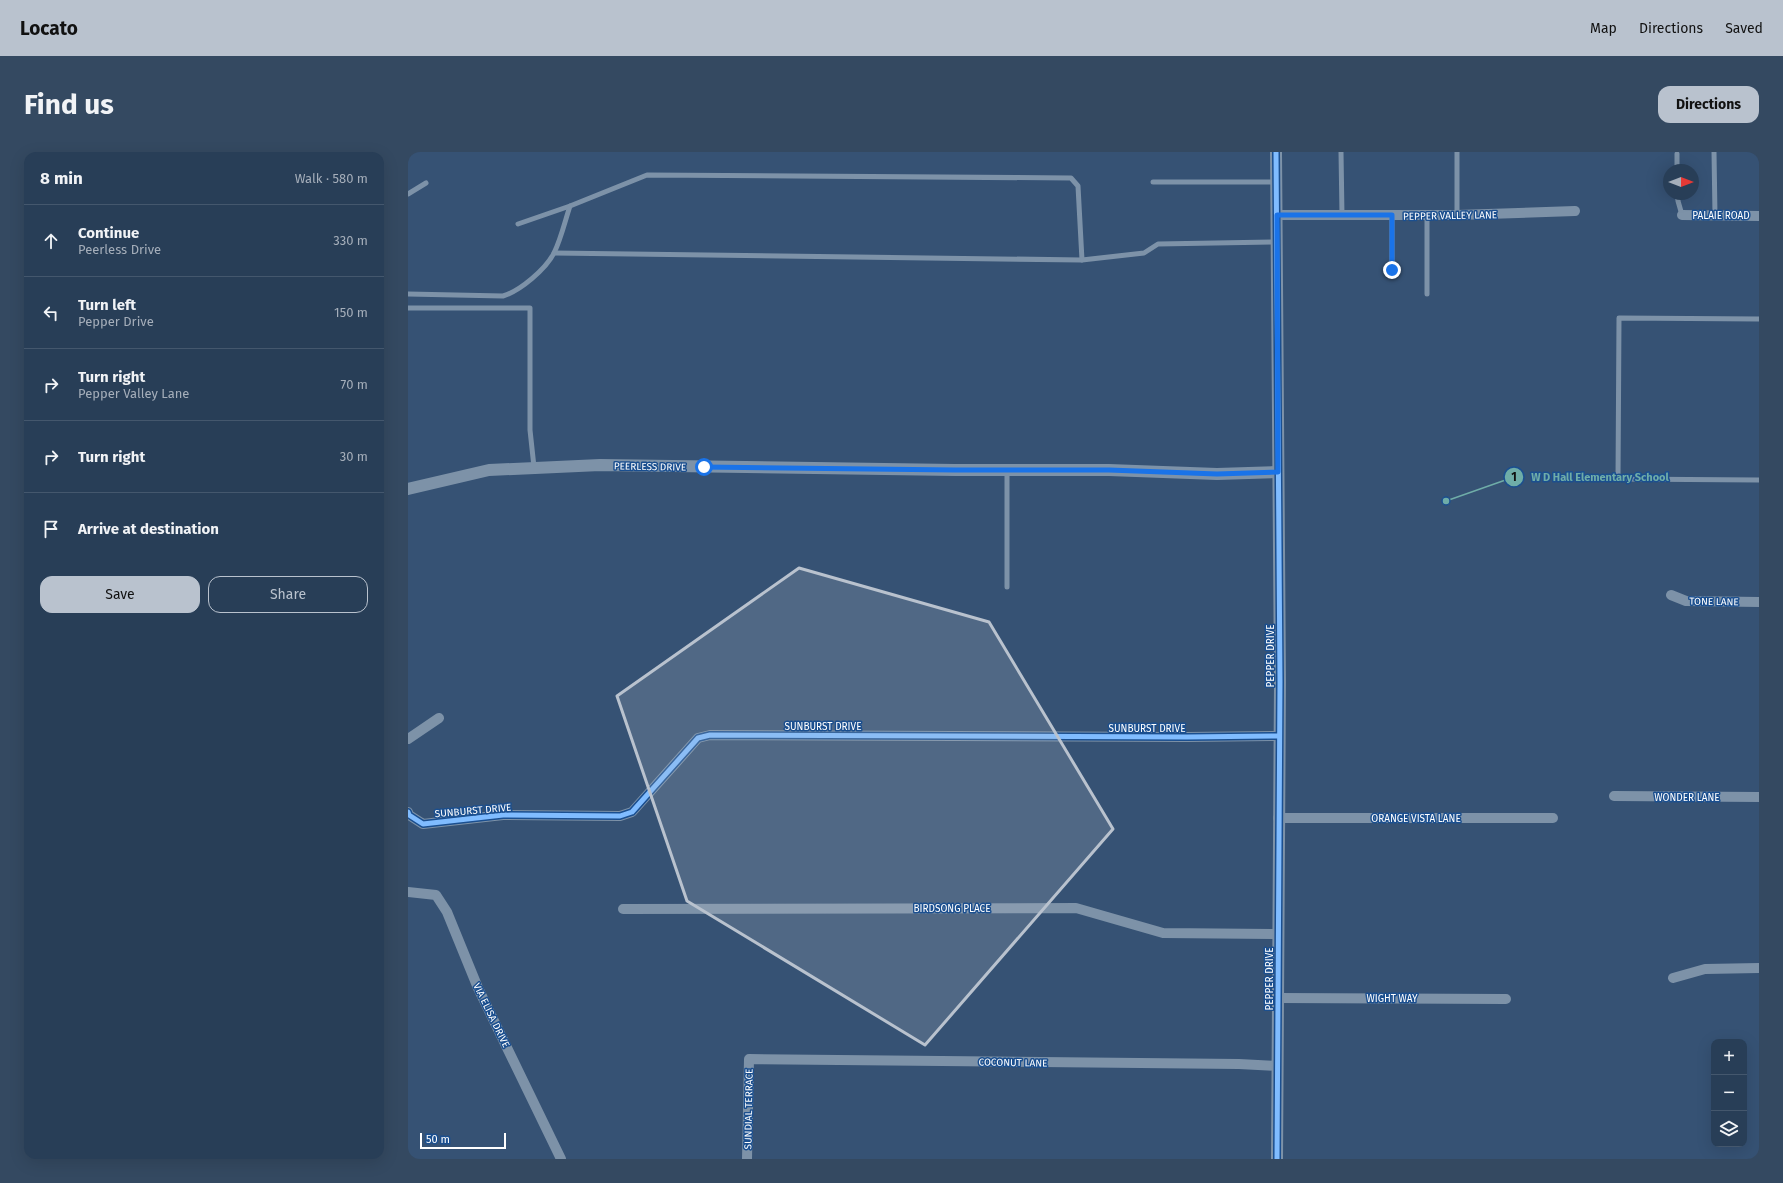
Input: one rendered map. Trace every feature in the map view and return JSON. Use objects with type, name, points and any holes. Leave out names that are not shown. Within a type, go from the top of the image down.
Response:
[{"type":"street","name":"PEPPER DRIVE","points":[[1276,152],[1280,674],[1278,736],[1277,1159]]},
{"type":"street","name":"PEPPER VALLEY LANE","points":[[1277,215],[1457,215],[1575,211]]},
{"type":"street","name":"PALAIE ROAD","points":[[1682,215],[1759,216]]},
{"type":"street","name":"PEERLESS DRIVE","points":[[408,489],[489,470],[600,465],[1109,470],[1217,474],[1278,472]]},
{"type":"street","name":"TONE LANE","points":[[1671,595],[1686,601],[1759,602]]},
{"type":"street","points":[[408,739],[439,718]]},
{"type":"street","name":"SUNBURST DRIVE","points":[[408,812],[409,815],[423,824],[503,815],[620,816],[632,812],[698,738],[710,735],[1278,736]]},
{"type":"street","name":"WONDER LANE","points":[[1614,796],[1759,797]]},
{"type":"street","name":"ORANGE VISTA LANE","points":[[1278,818],[1553,818]]},
{"type":"street","name":"VIA ELISA DRIVE","points":[[408,892],[436,895],[447,912],[478,988],[560,1159]]},
{"type":"street","name":"BIRDSONG PLACE","points":[[623,908],[1076,908],[1163,934],[1278,934]]},
{"type":"street","points":[[1673,978],[1705,969],[1759,968]]},
{"type":"street","name":"WIGHT WAY","points":[[1278,998],[1506,999]]},
{"type":"street","name":"COCONUT LANE","points":[[748,1059],[1239,1064],[1278,1066]]},
{"type":"street","name":"SUNDIAL TERRACE","points":[[747,1159],[748,1059]]},
{"type":"lane","points":[[1341,152],[1342,215]]},
{"type":"lane","points":[[1457,152],[1457,215]]},
{"type":"lane","points":[[1714,152],[1715,215]]},
{"type":"lane","points":[[1677,154],[1677,164]]},
{"type":"lane","points":[[518,224],[570,206],[647,175],[1071,178],[1078,186],[1082,260]]},
{"type":"lane","points":[[1153,182],[1276,182]]},
{"type":"lane","points":[[408,194],[426,183]]},
{"type":"lane","points":[[1678,200],[1682,215]]},
{"type":"lane","points":[[408,294],[503,296],[511,294],[546,263],[554,253],[570,206]]},
{"type":"lane","points":[[1392,215],[1392,270]]},
{"type":"lane","points":[[1427,215],[1427,294]]},
{"type":"lane","points":[[554,253],[1082,260],[1144,253],[1158,244],[1277,242]]},
{"type":"lane","points":[[408,308],[530,308],[530,430],[534,467]]},
{"type":"lane","points":[[1759,319],[1619,318],[1618,479],[1759,480]]},
{"type":"lane","points":[[1007,470],[1007,587]]},
{"type":"highlighted area","points":[[799,568],[989,622],[1113,829],[925,1045],[687,901],[617,696]]},
{"type":"cycle path","points":[[1276,152],[1280,682],[1277,1159]]},
{"type":"cycle path","points":[[408,812],[409,815],[423,824],[503,815],[620,816],[632,812],[698,738],[710,735],[1278,736]]},
{"type":"place","name":"W D Hall Elementary School","points":[[1446,501]]},
{"type":"route","points":[[704,467],[1109,470],[1217,474],[1278,472],[1277,215],[1392,215],[1392,270]]}]
